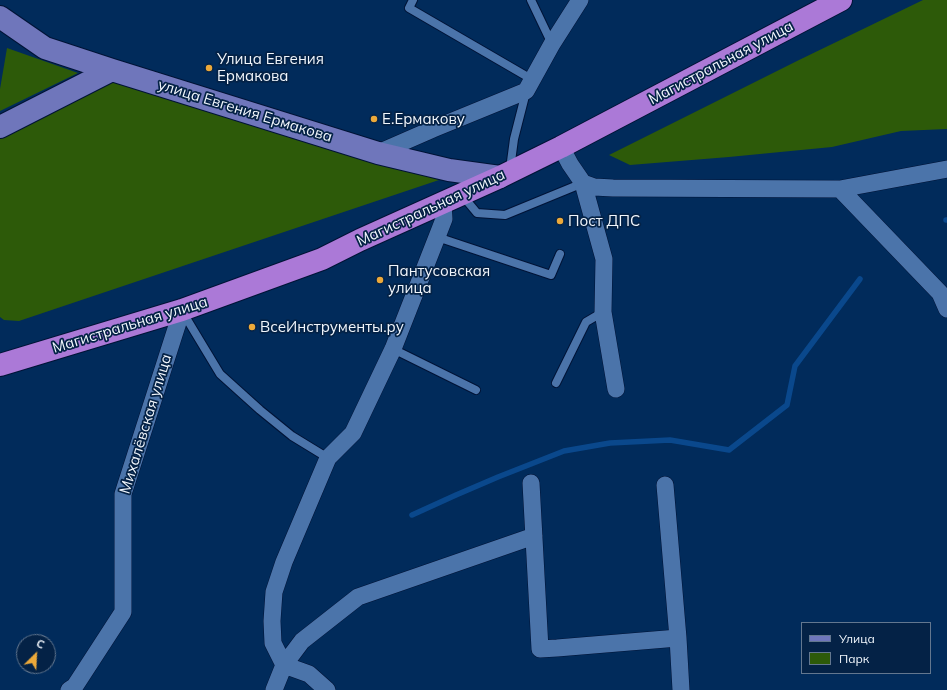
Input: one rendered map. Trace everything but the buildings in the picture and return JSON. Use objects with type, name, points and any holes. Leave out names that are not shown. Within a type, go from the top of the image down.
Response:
[{"type":"highway","name":"Магистральная улица","points":[[0,365],[182,310],[322,259],[360,240],[505,175],[562,147],[841,0]]},
{"type":"main road","name":"улица Евгения Ермакова","points":[[0,17],[45,48],[112,70],[378,153],[449,170],[505,175]]},
{"type":"main road","points":[[0,128],[112,70]]},
{"type":"street","points":[[378,153],[529,86],[552,44],[580,0]]},
{"type":"street","points":[[562,147],[570,164],[583,183],[604,259],[603,312],[616,389]]},
{"type":"street","points":[[583,183],[594,187],[613,188],[840,189],[947,169]]},
{"type":"street","points":[[840,189],[940,293],[947,309]]},
{"type":"street","points":[[327,690],[309,674],[284,665],[273,643],[272,621],[274,592],[284,562],[328,458],[353,433],[393,349],[452,199]]},
{"type":"street","name":"Михалёвская улица","points":[[69,690],[75,686],[123,612],[123,494],[182,310]]},
{"type":"street","points":[[531,483],[540,649],[678,638]]},
{"type":"street","points":[[665,485],[682,690]]},
{"type":"street","points":[[274,690],[284,665],[302,641],[358,597],[534,536]]},
{"type":"lane","points":[[413,0],[409,8],[529,86],[505,175]]},
{"type":"lane","points":[[531,0],[552,44]]},
{"type":"lane","points":[[452,199],[477,212],[506,215],[583,183]]},
{"type":"lane","points":[[437,237],[551,275],[560,254]]},
{"type":"lane","points":[[182,310],[220,374],[292,436],[328,458]]},
{"type":"lane","points":[[556,383],[586,322],[603,312]]},
{"type":"lane","points":[[393,349],[476,390]]},
{"type":"green space","points":[[923,0],[947,0],[947,129],[901,131],[832,147],[630,165],[609,155],[799,60]]},
{"type":"green space","points":[[7,48],[78,73],[0,111],[0,89]]},
{"type":"green space","points":[[112,78],[439,180],[19,321],[4,320],[0,317],[0,136]]},
{"type":"waterway","points":[[412,515],[498,477],[564,451],[610,443],[670,440],[729,450],[787,405],[795,366],[860,279]]},
{"type":"place","name":"Улица Евгения Ермакова","points":[[209,68]]},
{"type":"place","name":"Е.Ермакову","points":[[374,119]]},
{"type":"place","name":"Пост ДПС","points":[[560,221]]},
{"type":"place","name":"Пантусовская улица","points":[[380,280]]},
{"type":"place","name":"ВсеИнструменты.ру","points":[[252,327]]}]
